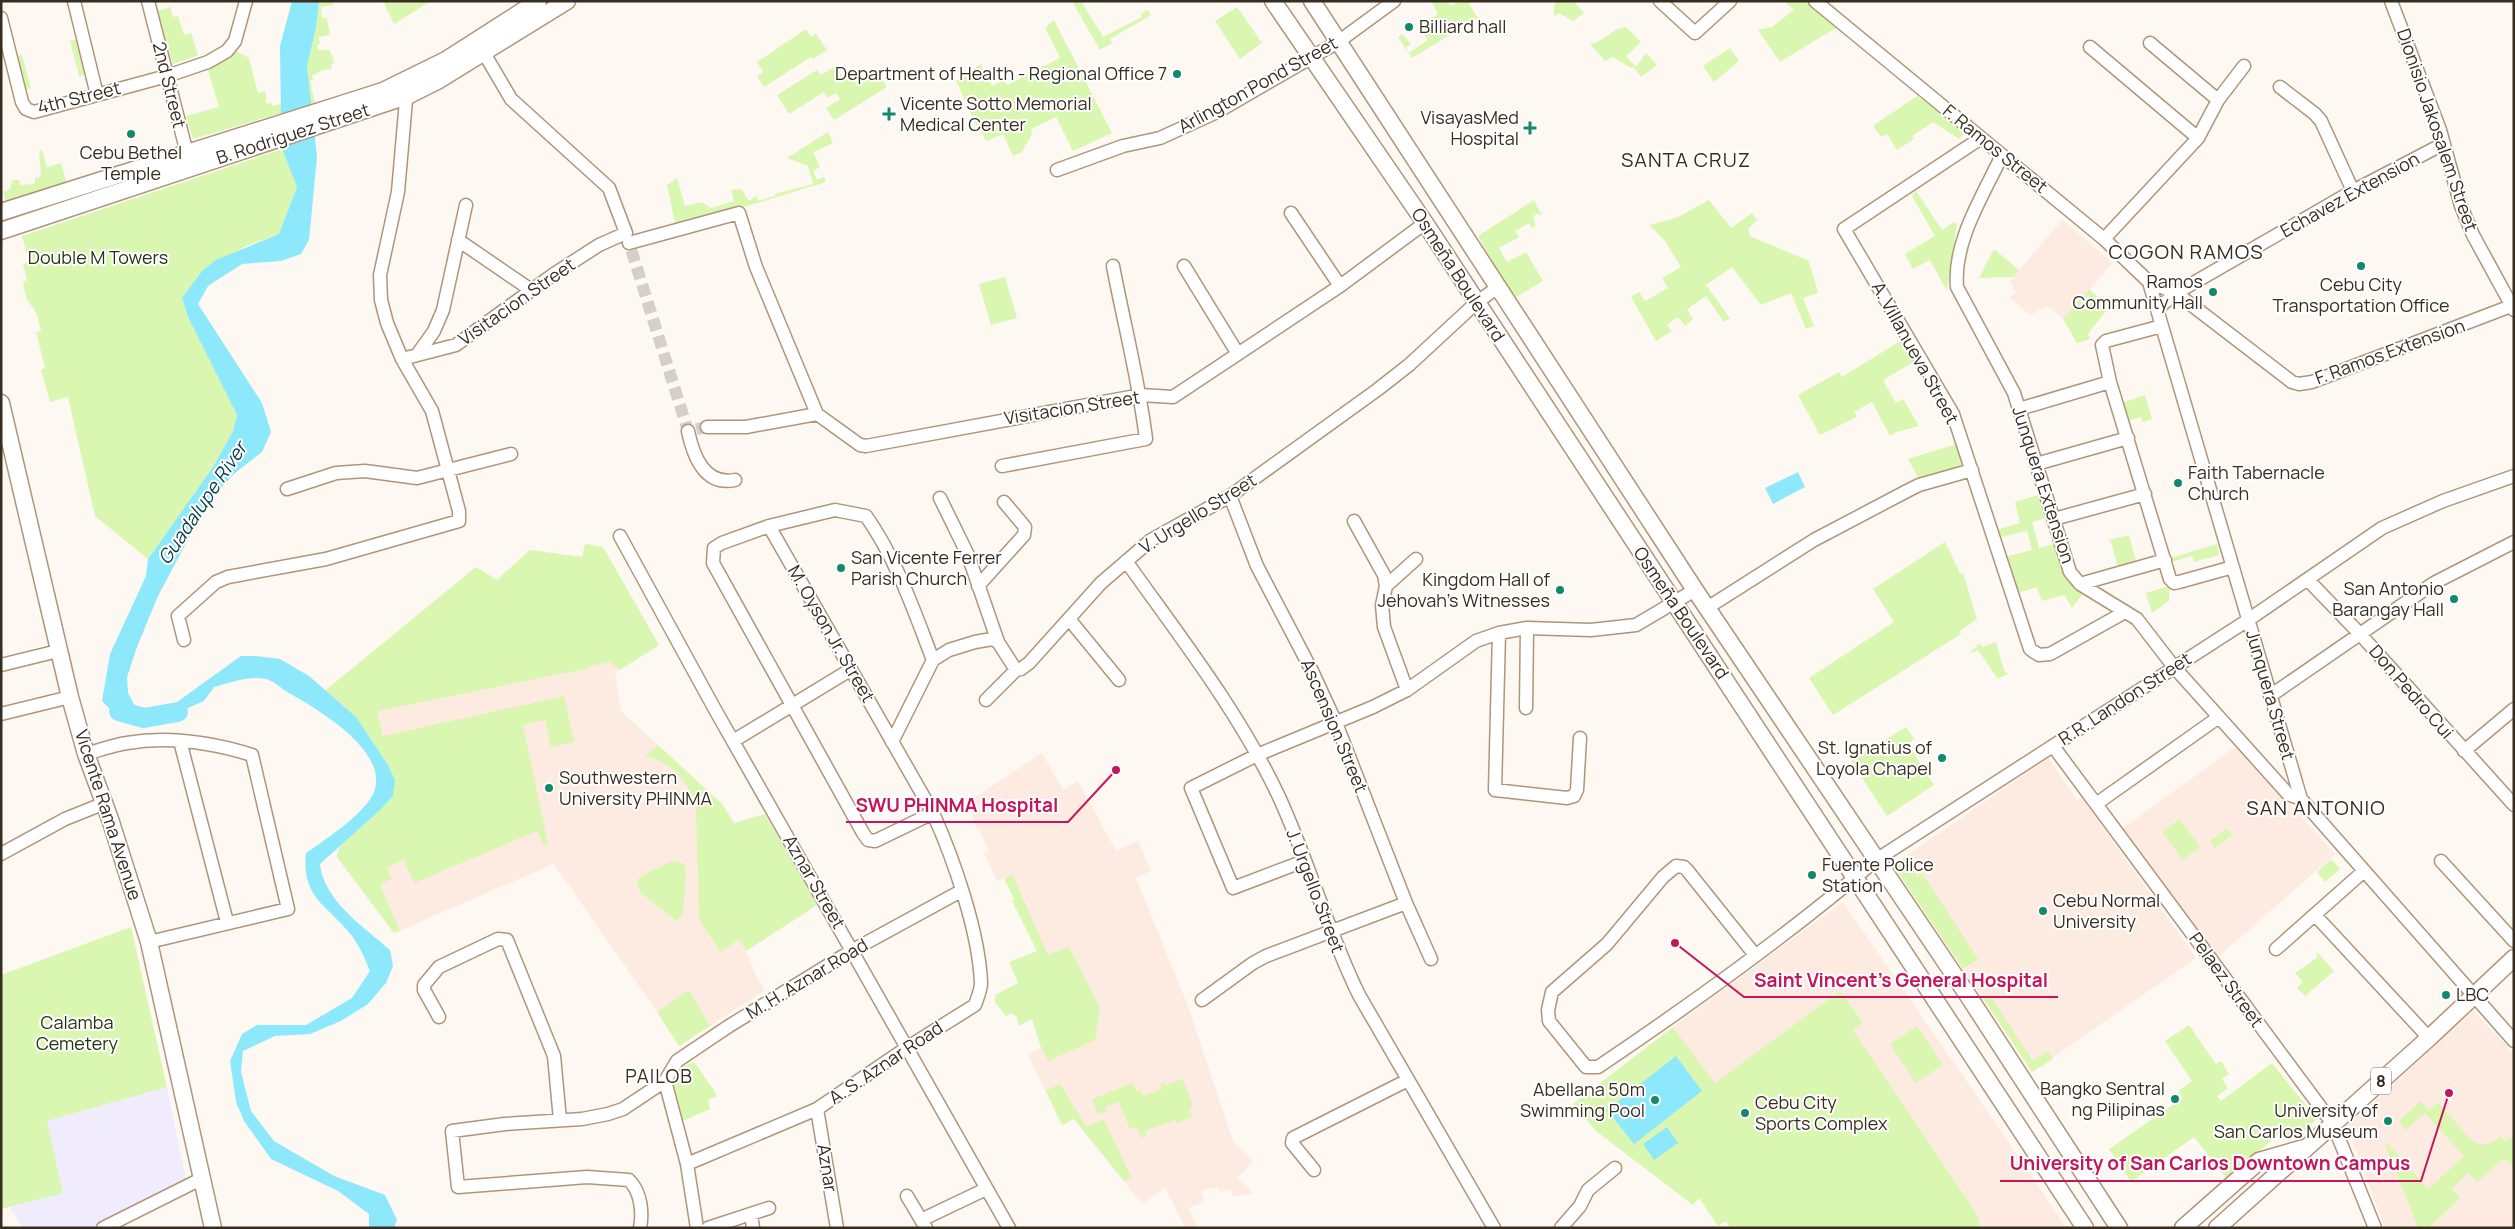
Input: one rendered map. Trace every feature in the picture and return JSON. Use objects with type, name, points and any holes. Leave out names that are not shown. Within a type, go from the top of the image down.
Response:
[{"type":"main road","name":"B. Rodriguez Street","points":[[407,89],[446,60],[538,1]]},
{"type":"main road","name":"B. Rodriguez Street","points":[[1,212],[189,161],[324,118],[407,89],[484,53],[567,1]]},
{"type":"main road","name":"Osmeña Boulevard","points":[[1273,1],[1425,223],[2084,1228]]},
{"type":"main road","name":"Osmeña Boulevard","points":[[1312,1],[1695,590],[2055,1127],[2119,1228]]},
{"type":"main road","name":"B. Rodriguez Street","points":[[1,231],[189,161]]},
{"type":"main road","name":"Vicente Rama Avenue","points":[[1,403],[5,430],[70,697],[86,754],[105,803],[149,942],[213,1228]]},
{"type":"main road","name":"8","points":[[2216,1228],[2429,1038],[2514,958]]},
{"type":"main road","points":[[2183,1228],[2259,1161],[2307,1148]]},
{"type":"street","points":[[74,1],[98,95]]},
{"type":"street","name":"2nd Street","points":[[148,1],[189,161]]},
{"type":"street","name":"4th Street","points":[[1,18],[22,102],[26,109],[34,112],[167,76],[208,62],[227,51],[235,41],[246,1]]},
{"type":"street","name":"Arlington Pond Street","points":[[1057,170],[1123,146],[1160,138],[1217,112],[1338,42],[1394,1]]},
{"type":"street","points":[[1660,1],[1695,33],[1730,1]]},
{"type":"street","name":"F. Ramos Street","points":[[1815,1],[2104,239],[2150,282],[2176,293]]},
{"type":"street","name":"Dionisio Jakosalem Street","points":[[2391,1],[2435,115],[2461,206],[2470,228],[2513,308]]},
{"type":"street","points":[[2150,43],[2218,100]]},
{"type":"street","points":[[2090,47],[2198,138]]},
{"type":"street","points":[[484,53],[511,99],[609,188],[628,238]]},
{"type":"street","points":[[2104,239],[2198,138],[2218,100],[2244,66]]},
{"type":"street","points":[[2280,87],[2315,114],[2321,121],[2353,191]]},
{"type":"street","points":[[184,640],[178,616],[216,582],[228,576],[326,559],[459,520],[459,511],[432,411],[402,359],[381,300],[380,275],[398,192],[407,89]]},
{"type":"street","name":"A. Villanueva Street","points":[[1981,138],[1844,229],[1953,414],[2030,649],[2039,655],[2050,654],[2125,612]]},
{"type":"street","name":"Echavez Extension","points":[[2157,309],[2176,293],[2353,191],[2443,144]]},
{"type":"street","name":"Junquera Extension","points":[[2002,155],[1963,240],[1956,278],[1957,287],[2014,393],[2070,572],[2080,584],[2137,620],[2174,667],[2288,794],[2301,799]]},
{"type":"street","points":[[417,355],[434,331],[443,310],[466,205]]},
{"type":"street","name":"Visitacion Street","points":[[402,359],[456,345],[530,290],[599,245],[739,213],[756,267],[817,414],[860,445],[866,446],[1141,395],[1173,397],[1340,286],[1425,223]]},
{"type":"street","points":[[1290,213],[1340,286]]},
{"type":"street","points":[[458,240],[530,290]]},
{"type":"street","points":[[1002,466],[1146,439],[1141,395],[1129,351],[1114,266]]},
{"type":"street","points":[[1184,266],[1238,354]]},
{"type":"street","name":"Junquera Street","points":[[2150,282],[2301,799],[2514,1041]]},
{"type":"street","name":"V. Urgello Street","points":[[986,700],[1016,670],[1029,663],[1068,619],[1126,561],[1151,540],[1230,496],[1377,390],[1409,364],[1476,303],[1498,287]]},
{"type":"street","name":"F. Ramos Extension","points":[[2176,293],[2292,382],[2299,384],[2312,382],[2513,308]]},
{"type":"street","points":[[2162,326],[2106,341],[2102,345],[2110,382],[2170,579],[2174,583],[2233,567]]},
{"type":"street","points":[[2019,410],[2110,382]]},
{"type":"street","points":[[707,427],[746,427],[817,414]]},
{"type":"street","points":[[688,430],[692,453],[700,467],[712,477],[726,482],[735,480]]},
{"type":"street","points":[[2036,464],[2128,438]]},
{"type":"street","points":[[287,489],[336,474],[365,471],[417,478],[511,454]]},
{"type":"street","points":[[1707,608],[1814,540],[1907,491],[1919,485],[1972,470]]},
{"type":"street","name":"R.R. Landon Street","points":[[1755,955],[1687,870],[1676,866],[1670,870],[1608,944],[1552,992],[1548,1010],[1550,1021],[1586,1067],[1598,1067],[1663,1023],[1755,955],[1876,860],[2248,620],[2382,528],[2442,501],[2514,476]]},
{"type":"street","points":[[2054,519],[2145,494]]},
{"type":"street","name":"Ascension Street","points":[[1230,496],[1257,566],[1312,671],[1336,723],[1406,903],[1431,959]]},
{"type":"street","points":[[940,498],[968,555],[998,642],[1016,670]]},
{"type":"street","points":[[978,586],[1024,535],[1025,527],[1004,502]]},
{"type":"street","points":[[933,660],[895,565],[881,538],[866,516],[835,510],[769,526],[722,543],[714,548],[713,563],[868,840],[882,839],[933,814]]},
{"type":"street","points":[[1354,521],[1378,561],[1386,586],[1382,605],[1384,627],[1407,690]]},
{"type":"street","name":"M. Oyson Jr. Street","points":[[769,526],[933,814]]},
{"type":"street","name":"Aznar Street","points":[[620,536],[732,741],[908,1046],[1009,1228]]},
{"type":"street","points":[[2270,696],[2434,583],[2514,542]]},
{"type":"street","points":[[1386,586],[1416,559]]},
{"type":"street","points":[[2080,584],[2165,560]]},
{"type":"street","name":"J. Urgello Street","points":[[1126,561],[1190,651],[1257,755],[1280,799],[1331,932],[1359,996],[1406,1081],[1494,1228]]},
{"type":"street","name":"Don Pedro Cui","points":[[2308,580],[2360,634],[2514,805]]},
{"type":"street","points":[[1304,861],[1233,888],[1191,788],[1257,755],[1336,723],[1407,690],[1476,641],[1499,633],[1527,628],[1591,630],[1636,625],[1675,604],[1695,590]]},
{"type":"street","points":[[1068,619],[1119,680]]},
{"type":"street","points":[[1526,708],[1527,628]]},
{"type":"street","points":[[1499,633],[1495,790],[1567,798],[1574,796],[1577,790],[1580,738]]},
{"type":"street","points":[[892,742],[933,660],[949,650],[975,642],[992,639],[998,642]]},
{"type":"street","points":[[1,665],[58,651]]},
{"type":"street","points":[[732,741],[850,670]]},
{"type":"street","points":[[1,714],[70,697]]},
{"type":"street","points":[[2464,751],[2514,709]]},
{"type":"street","points":[[2096,804],[2219,717]]},
{"type":"street","points":[[86,754],[128,743],[180,741],[218,744],[252,755],[288,909],[149,942]]},
{"type":"street","points":[[180,741],[227,922]]},
{"type":"street","name":"Pelaez Street","points":[[2053,746],[2333,1124],[2375,1228]]},
{"type":"street","points":[[1,854],[65,819],[105,803]]},
{"type":"street","name":"A. S. Aznar Road","points":[[687,1164],[817,1109],[908,1046],[975,1005],[981,985],[972,930],[945,840],[933,814]]},
{"type":"street","points":[[2441,861],[2514,941]]},
{"type":"street","points":[[2276,949],[2364,872]]},
{"type":"street","name":"M. H. Aznar Road","points":[[666,1081],[677,1061],[729,1026],[853,950],[961,891]]},
{"type":"street","points":[[1202,1000],[1260,959],[1406,903]]},
{"type":"street","points":[[2315,915],[2429,1038]]},
{"type":"street","points":[[439,1018],[424,990],[424,985],[439,967],[498,939],[507,940],[554,1056],[560,1120]]},
{"type":"street","points":[[640,1228],[642,1217],[638,1197],[634,1185],[629,1180],[587,1177],[458,1187],[452,1131],[608,1114],[623,1109],[666,1081],[687,1164],[697,1228]]},
{"type":"street","points":[[1314,1170],[1292,1143],[1293,1138],[1406,1081]]},
{"type":"street","name":"Aznar","points":[[817,1109],[837,1228]]},
{"type":"street","points":[[1561,1228],[1580,1206],[1588,1190],[1615,1168]]},
{"type":"street","points":[[103,1228],[202,1178]]},
{"type":"street","points":[[907,1196],[924,1224],[986,1189]]},
{"type":"street","points":[[708,1228],[769,1208]]},
{"type":"street","points":[[751,1214],[753,1228]]},
{"type":"shaded area","points":[[2062,220],[2113,263],[2063,319],[2047,306],[2030,315],[2010,298],[2016,292],[2010,281]]},
{"type":"shaded area","name":"Southwestern University PHINMA","points":[[585,544],[603,547],[659,645],[615,672],[621,711],[722,804],[734,823],[765,814],[817,905],[746,951],[756,975],[765,990],[679,1046],[554,864],[394,933],[337,857],[339,847],[393,796],[326,690],[476,567],[497,580],[530,550],[582,557]]},
{"type":"shaded area","points":[[2237,746],[2335,854],[2218,957],[2120,830]]},
{"type":"shaded area","points":[[1042,753],[1063,790],[1078,781],[1116,851],[1138,841],[1151,871],[1136,878],[1186,1001],[1233,1142],[1253,1162],[1237,1178],[1253,1193],[1233,1197],[1231,1189],[1220,1192],[1218,1187],[1201,1191],[1204,1202],[1188,1208],[1198,1228],[1185,1228],[1165,1187],[1142,1204],[1074,1119],[1062,1125],[1028,1055],[1041,1047],[1015,960],[1040,951],[1005,878],[997,881],[985,854],[989,852],[980,829],[977,830],[968,802]]},
{"type":"shaded area","name":"Cebu Normal University","points":[[2048,758],[2078,801],[2082,798],[2196,958],[2032,1072],[1893,865]]},
{"type":"shaded area","points":[[1843,902],[2066,1228],[1980,1228],[1974,1210],[1853,1030],[1715,1083],[1673,1027]]},
{"type":"shaded area","points":[[2473,1011],[2514,1053],[2514,1228],[2385,1228],[2347,1126]]},
{"type":"shaded area","points":[[167,1087],[186,1180],[91,1228],[23,1228],[10,1207],[63,1193],[47,1121]]},
{"type":"green space","points":[[319,1],[333,1],[333,5],[321,7],[322,18],[327,18],[330,35],[319,37],[320,44],[317,45],[318,50],[330,50],[334,62],[331,65],[332,69],[322,70],[312,76],[313,80],[310,81],[315,104],[310,106],[307,66],[316,28]]},
{"type":"green space","points":[[383,1],[431,1],[394,24]]},
{"type":"green space","points":[[1072,1],[1081,1],[1103,37],[1142,17],[1141,14],[1148,10],[1151,15],[1110,39],[1112,43],[1100,50]]},
{"type":"green space","points":[[1431,1],[1447,1],[1451,6],[1458,1],[1472,1],[1469,4],[1478,18],[1412,58],[1398,37],[1402,34],[1411,44],[1406,47],[1409,53],[1428,40],[1418,25],[1438,14]]},
{"type":"green space","points":[[1557,1],[1573,1],[1584,13],[1573,21],[1559,13],[1554,16],[1554,6]]},
{"type":"green space","points":[[1784,1],[1809,1],[1839,26],[1780,62],[1758,30],[1772,27],[1794,10]]},
{"type":"green space","points":[[170,7],[173,17],[178,16],[184,35],[191,33],[198,55],[173,64],[157,11]]},
{"type":"green space","points":[[1237,7],[1262,43],[1240,59],[1215,21]]},
{"type":"green space","points":[[1054,20],[1112,133],[1073,151],[1056,117],[1031,129],[1032,134],[1022,152],[1013,156],[1003,134],[986,141],[976,125],[956,81],[981,64],[992,86],[1004,80],[1007,85],[1060,58],[1045,28]]},
{"type":"green space","points":[[1626,27],[1641,42],[1626,56],[1636,67],[1646,53],[1657,65],[1641,77],[1633,67],[1631,68],[1613,57],[1605,61],[1590,44],[1600,41],[1616,30]]},
{"type":"green space","points":[[806,29],[811,37],[816,34],[827,50],[813,59],[811,57],[764,87],[757,76],[763,72],[757,62]]},
{"type":"green space","points":[[80,38],[89,74],[79,76],[70,41]]},
{"type":"green space","points":[[1730,48],[1739,61],[1714,82],[1703,66]]},
{"type":"green space","points":[[236,51],[249,58],[258,93],[266,91],[266,104],[271,103],[272,106],[281,104],[281,113],[193,139],[186,116],[219,107],[207,67]]},
{"type":"green space","points":[[22,55],[31,88],[23,90],[14,57]]},
{"type":"green space","points":[[836,66],[843,78],[855,70],[862,80],[877,71],[887,87],[834,120],[826,108],[840,99],[836,93],[828,98],[824,92],[789,114],[777,95],[817,70],[821,75]]},
{"type":"green space","points":[[1917,96],[1967,131],[1959,139],[1933,122],[1912,136],[1914,139],[1897,150],[1887,134],[1881,137],[1873,126]]},
{"type":"green space","points":[[828,132],[833,143],[813,152],[820,167],[813,171],[817,180],[824,177],[826,182],[744,207],[675,223],[667,185],[677,178],[685,206],[702,202],[711,208],[734,201],[731,190],[741,189],[749,201],[756,196],[758,201],[775,196],[775,194],[813,184],[808,166],[787,158]]},
{"type":"green space","name":"Double M Towers","points":[[282,149],[297,187],[279,234],[246,246],[202,271],[182,298],[188,317],[237,415],[233,431],[213,467],[148,559],[95,516],[68,397],[50,402],[41,370],[45,368],[36,332],[41,331],[36,312],[26,298],[23,282],[27,280],[23,264],[29,262],[22,236]]},
{"type":"green space","points":[[42,150],[47,167],[61,163],[67,183],[6,201],[3,192],[10,189],[12,180],[19,180],[20,185],[35,184],[35,178],[41,177],[39,151]]},
{"type":"green space","points":[[1916,191],[1942,230],[1954,222],[1957,224],[1947,291],[1930,260],[1913,269],[1905,254],[1935,236],[1912,196]]},
{"type":"green space","points":[[1534,200],[1542,215],[1536,214],[1533,217],[1536,226],[1532,228],[1529,223],[1515,231],[1519,237],[1499,248],[1507,262],[1526,252],[1543,281],[1513,299],[1478,236]]},
{"type":"green space","points":[[1709,200],[1731,228],[1752,213],[1757,220],[1748,229],[1750,236],[1809,261],[1818,293],[1803,298],[1814,326],[1806,329],[1791,293],[1761,305],[1732,267],[1706,285],[1730,318],[1724,322],[1706,296],[1687,309],[1693,319],[1685,326],[1678,317],[1667,325],[1672,331],[1656,341],[1631,297],[1639,292],[1645,301],[1668,288],[1662,278],[1681,267],[1665,241],[1649,225],[1676,218]]},
{"type":"green space","points":[[1994,249],[2019,270],[2013,277],[1979,278]]},
{"type":"green space","points":[[1005,277],[1017,318],[991,325],[979,284]]},
{"type":"green space","points":[[2089,289],[2109,307],[2088,334],[2090,339],[2077,343],[2063,319]]},
{"type":"green space","points":[[1902,340],[1915,361],[1883,380],[1896,403],[1903,399],[1919,426],[1896,432],[1890,436],[1872,402],[1854,412],[1857,417],[1820,435],[1798,395],[1839,372],[1842,377]]},
{"type":"green space","points":[[2145,395],[2152,419],[2143,422],[2141,417],[2127,421],[2122,403]]},
{"type":"green space","points":[[1960,443],[1967,469],[1920,481],[1908,459]]},
{"type":"green space","points":[[2042,494],[2049,517],[2032,522],[2039,548],[2057,543],[2069,574],[2082,595],[2072,608],[2064,595],[2042,601],[2037,587],[2018,593],[2005,557],[2032,550],[2027,531],[2000,537],[1999,529],[2020,523],[2015,502]]},
{"type":"green space","points":[[2129,535],[2137,564],[2118,567],[2111,542],[2108,540]]},
{"type":"green space","points":[[1945,542],[1960,573],[1963,573],[1977,619],[1960,631],[1961,634],[1833,715],[1809,678],[1894,622],[1873,589]]},
{"type":"green space","points":[[585,544],[603,547],[659,645],[620,670],[610,662],[590,666],[590,668],[377,711],[383,736],[564,696],[574,742],[551,747],[545,720],[523,725],[548,844],[544,846],[537,831],[414,883],[404,860],[387,867],[392,879],[380,884],[400,931],[394,933],[337,857],[339,847],[380,810],[395,780],[388,765],[356,717],[326,690],[476,567],[497,580],[530,550],[582,557]]},
{"type":"green space","points":[[2217,544],[2219,555],[2194,562],[2192,556],[2169,563],[2170,558]]},
{"type":"green space","points":[[2169,586],[2169,601],[2152,613],[2146,593]]},
{"type":"green space","points":[[1996,642],[2004,670],[2008,674],[1998,679],[1978,650],[1972,653],[1971,651],[1977,647],[1976,645],[1981,644],[1982,647]]},
{"type":"green space","points":[[1906,727],[1914,739],[1908,744],[1934,785],[1887,816],[1851,761]]},
{"type":"green space","points":[[658,745],[722,804],[734,823],[765,814],[817,905],[746,951],[739,939],[720,952],[699,919],[696,805],[683,780],[677,773],[664,763],[645,756]]},
{"type":"green space","points":[[2180,819],[2200,847],[2183,860],[2162,832]]},
{"type":"green space","points":[[2227,828],[2232,835],[2215,848],[2210,841]]},
{"type":"green space","points":[[1905,857],[1917,876],[1922,873],[1978,959],[1963,969],[1893,865]]},
{"type":"green space","points":[[2331,859],[2340,869],[2325,882],[2317,872]]},
{"type":"green space","points":[[672,861],[684,864],[686,871],[683,915],[676,921],[640,892],[637,881],[640,877]]},
{"type":"green space","points":[[1012,874],[1048,955],[1069,947],[1100,1008],[1095,1040],[1048,1061],[1041,1047],[1032,1019],[1019,1026],[1017,1017],[1012,1013],[1006,1016],[995,1002],[995,995],[1018,983],[1009,962],[1037,951],[1012,901],[1014,899],[1004,879]]},
{"type":"green space","name":"Calamba Cemetery","points":[[131,927],[167,1087],[47,1121],[63,1193],[1,1209],[1,975]]},
{"type":"green space","points":[[2318,953],[2334,971],[2305,996],[2297,988],[2303,982],[2295,973],[2318,957],[2316,954]]},
{"type":"green space","points":[[689,990],[710,1026],[679,1046],[657,1012]]},
{"type":"green space","name":"Cebu City Sports Complex","points":[[1840,991],[1863,1023],[1853,1030],[1978,1216],[1980,1228],[1730,1228],[1726,1221],[1718,1226],[1699,1198],[1693,1205],[1596,1131],[1573,1104],[1673,1027],[1715,1083]]},
{"type":"green space","points":[[1989,994],[2033,1061],[2048,1051],[2053,1059],[2032,1072],[1983,998]]},
{"type":"green space","points":[[2189,1025],[2216,1064],[2221,1061],[2229,1074],[2222,1079],[2228,1088],[2217,1096],[2221,1101],[2272,1063],[2317,1119],[2300,1135],[2277,1136],[2226,1178],[2194,1137],[2131,1182],[2109,1149],[2183,1098],[2178,1091],[2192,1081],[2165,1041]]},
{"type":"green space","points":[[1917,1026],[1943,1065],[1916,1083],[1890,1044]]},
{"type":"green space","points":[[694,1062],[716,1093],[716,1097],[708,1100],[710,1109],[682,1121],[671,1083],[676,1070]]},
{"type":"green space","points":[[1183,1079],[1193,1106],[1189,1108],[1192,1117],[1177,1123],[1175,1120],[1145,1131],[1146,1136],[1141,1138],[1137,1127],[1130,1129],[1119,1102],[1106,1107],[1107,1111],[1098,1114],[1092,1099],[1133,1083],[1136,1091],[1140,1090],[1143,1096],[1162,1089],[1160,1084],[1165,1082],[1166,1085]]},
{"type":"green space","points":[[1060,1084],[1086,1126],[1104,1120],[1131,1177],[1125,1182],[1074,1119],[1062,1125],[1046,1091]]},
{"type":"green space","points":[[2421,1101],[2429,1110],[2438,1102],[2472,1141],[2476,1143],[2487,1144],[2500,1136],[2506,1141],[2514,1135],[2514,1168],[2504,1158],[2477,1182],[2468,1173],[2452,1189],[2460,1198],[2428,1228],[2418,1228],[2385,1144],[2389,1145],[2428,1189],[2464,1156],[2425,1113],[2406,1130],[2399,1121]]},
{"type":"water","points":[[292,1],[319,1],[316,28],[307,66],[317,157],[309,240],[301,254],[281,261],[242,264],[208,286],[198,304],[262,403],[271,432],[262,452],[235,473],[208,502],[158,596],[127,677],[128,693],[135,706],[149,711],[170,707],[241,656],[280,659],[309,676],[356,717],[388,765],[395,780],[393,796],[320,864],[323,877],[337,901],[357,922],[390,950],[393,966],[386,983],[368,1004],[341,1021],[310,1034],[275,1036],[243,1051],[241,1072],[251,1111],[274,1141],[334,1176],[385,1195],[397,1220],[394,1228],[369,1228],[369,1214],[338,1191],[271,1159],[244,1121],[236,1102],[230,1061],[242,1034],[257,1025],[306,1025],[352,998],[370,971],[352,936],[312,892],[306,869],[306,853],[356,815],[371,798],[375,789],[376,774],[370,759],[347,732],[316,709],[266,679],[246,679],[214,687],[204,701],[169,716],[125,719],[114,713],[102,701],[110,654],[146,576],[148,559],[213,467],[233,431],[237,415],[188,317],[182,298],[202,271],[216,260],[279,234],[297,187],[282,149],[281,117],[280,46]]},
{"type":"water","points":[[1798,472],[1805,487],[1773,504],[1765,488]]},
{"type":"water","name":"Abellana 50m Swimming Pool","points":[[1676,1056],[1702,1091],[1634,1144],[1607,1110]]},
{"type":"water","points":[[1667,1127],[1678,1143],[1654,1160],[1643,1144]]},
{"type":"waterway","name":"Guadalupe River","points":[[119,711],[144,718],[178,712]]},
{"type":"tunnel","points":[[626,233],[688,431],[707,427]]},
{"type":"place","name":"Billiard hall","points":[[1409,27]]},
{"type":"place","name":"Department of Health - Regional Office 7","points":[[1177,74]]},
{"type":"place","name":"Vicente Sotto Memorial Medical Center","points":[[889,114]]},
{"type":"place","name":"VisayasMed Hospital","points":[[1530,128]]},
{"type":"place","name":"Cebu Bethel Temple","points":[[131,134]]},
{"type":"place","name":"Cebu City Transportation Office","points":[[2361,266]]},
{"type":"place","name":"Ramos Community Hall","points":[[2213,292]]},
{"type":"place","name":"Faith Tabernacle Church","points":[[2178,483]]},
{"type":"place","name":"San Vicente Ferrer Parish Church","points":[[841,568]]},
{"type":"place","name":"Kingdom Hall of Jehovah's Witnesses","points":[[1560,590]]},
{"type":"place","name":"San Antonio Barangay Hall","points":[[2454,599]]},
{"type":"place","name":"St. Ignatius of Loyola Chapel","points":[[1942,758]]},
{"type":"place","name":"SWU PHINMA Hospital","points":[[1116,770]]},
{"type":"place","name":"Southwestern University PHINMA","points":[[549,788]]},
{"type":"place","name":"Fuente Police Station","points":[[1812,875]]},
{"type":"place","name":"Cebu Normal University","points":[[2043,911]]},
{"type":"place","name":"Saint Vincent's General Hospital","points":[[1675,943]]},
{"type":"place","name":"LBC","points":[[2446,995]]},
{"type":"place","name":"University of San Carlos Downtown Campus","points":[[2449,1093]]},
{"type":"place","name":"Bangko Sentral ng Pilipinas","points":[[2175,1099]]},
{"type":"place","name":"Abellana 50m Swimming Pool","points":[[1655,1100]]},
{"type":"place","name":"Cebu City Sports Complex","points":[[1745,1113]]},
{"type":"place","name":"University of San Carlos Museum","points":[[2388,1121]]},
{"type":"district","name":"SANTA CRUZ","points":[[1686,160]]},
{"type":"district","name":"COGON RAMOS","points":[[2186,252]]},
{"type":"district","name":"SAN ANTONIO","points":[[2316,808]]},
{"type":"district","name":"PAILOB","points":[[659,1076]]}]
